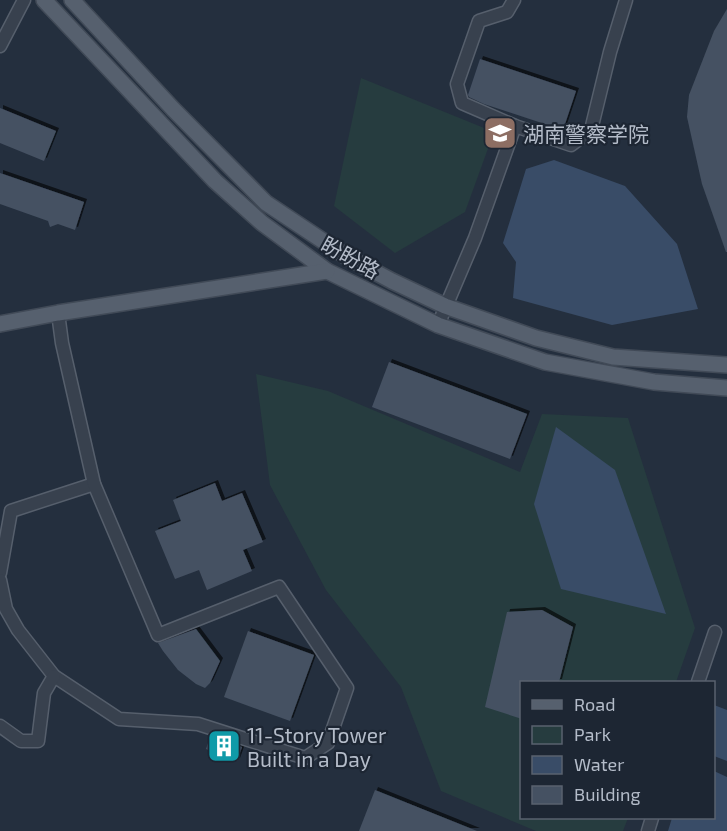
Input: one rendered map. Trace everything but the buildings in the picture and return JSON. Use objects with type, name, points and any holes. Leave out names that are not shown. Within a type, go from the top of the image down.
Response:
[{"type":"main road","name":"盼盼路","points":[[44,0],[215,181],[262,223],[327,271],[438,325],[545,362],[654,382],[727,388]]},
{"type":"main road","name":"盼盼路","points":[[72,0],[173,109],[266,203],[347,257],[445,306],[536,338],[613,357],[727,365]]},
{"type":"main road","points":[[0,324],[327,271]]},
{"type":"lane","points":[[0,46],[24,0]]},
{"type":"lane","points":[[514,0],[507,12],[479,21],[457,84],[462,103],[515,126],[571,145],[591,130],[610,52],[626,0]]},
{"type":"lane","points":[[438,325],[475,238],[515,126]]},
{"type":"lane","points":[[0,580],[6,609],[54,676],[119,719],[198,724],[305,758],[328,743],[348,688],[279,587],[158,635],[94,484],[62,344],[58,313]]},
{"type":"lane","points":[[0,573],[11,511],[94,484]]},
{"type":"lane","points":[[698,681],[715,632]]},
{"type":"lane","points":[[0,726],[21,741],[38,741],[44,693],[54,676]]},
{"type":"green space","points":[[361,78],[494,132],[465,212],[395,253],[334,206]]},
{"type":"green space","points":[[256,374],[328,391],[520,472],[542,414],[628,418],[695,628],[676,681],[520,681],[520,819],[628,819],[623,831],[536,831],[441,791],[401,687],[326,590],[270,485]]},
{"type":"water","points":[[554,160],[625,186],[677,244],[698,309],[612,325],[513,298],[516,262],[503,243],[526,169]]},
{"type":"water","points":[[556,427],[615,470],[666,614],[561,589],[534,504]]},
{"type":"water","points":[[715,705],[727,710],[727,761],[715,756]]},
{"type":"water","points":[[715,771],[727,777],[727,831],[668,831],[672,819],[715,819]]},
{"type":"place","name":"湖南警察学院","points":[[500,133]]},
{"type":"place","name":"11-Story Tower Built in a Day","points":[[224,746]]}]
